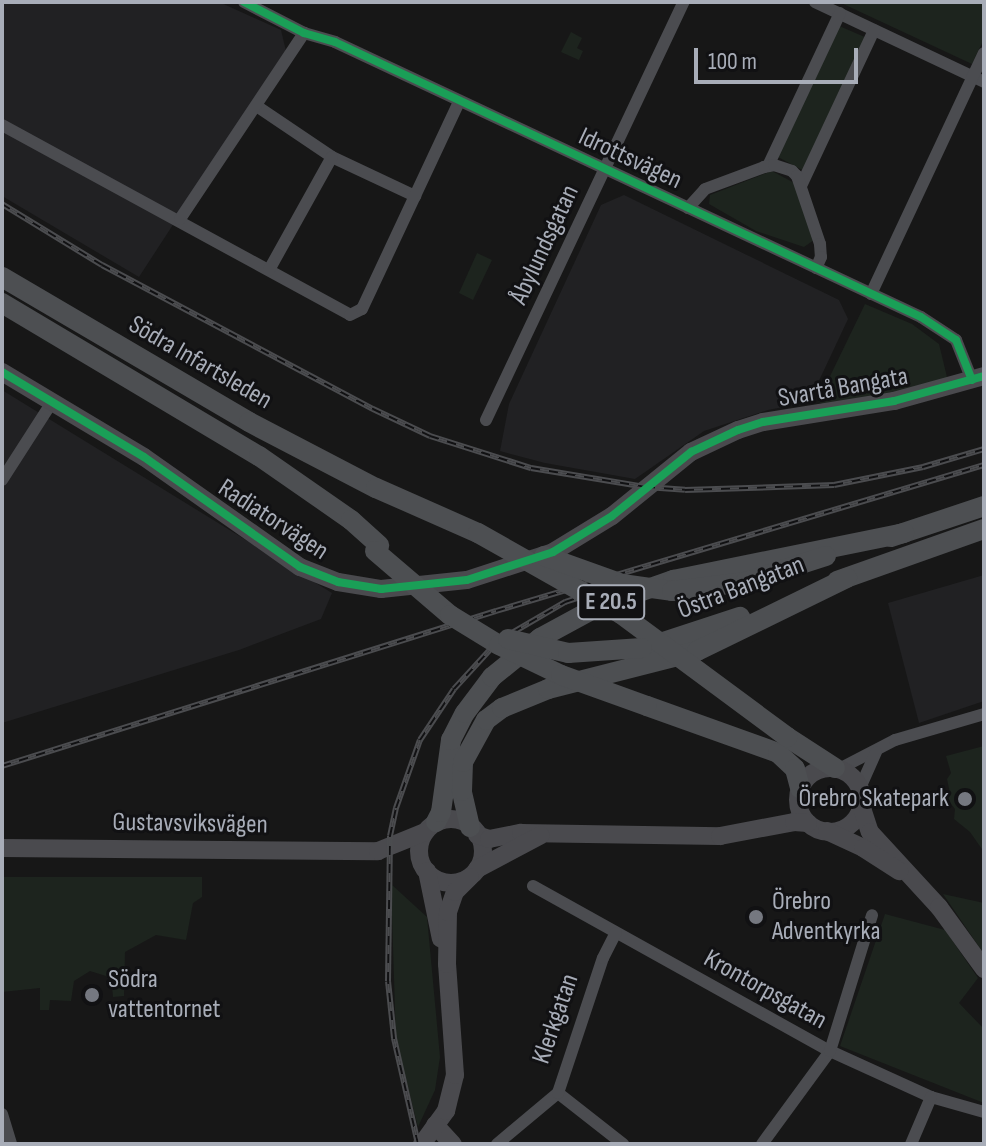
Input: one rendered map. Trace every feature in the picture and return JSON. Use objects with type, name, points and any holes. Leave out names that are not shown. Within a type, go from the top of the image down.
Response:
[{"type":"main road","name":"Södra Infartsleden","points":[[2,277],[249,422],[376,488],[478,533]]},
{"type":"main road","name":"Södra Infartsleden","points":[[2,303],[239,444],[321,500],[377,548]]},
{"type":"main road","name":"Östra Bangatan","points":[[478,533],[509,541],[594,575],[660,590],[726,586],[984,506]]},
{"type":"main road","name":"Östra Bangatan","points":[[377,548],[452,607],[517,642],[580,653],[642,648],[705,631],[815,586],[847,578],[984,529]]},
{"type":"main road","points":[[478,533],[621,614],[787,737],[837,768]]},
{"type":"main road","name":"E 20.5","points":[[430,827],[441,812],[451,740],[465,713],[492,677],[540,638],[597,607],[673,580],[904,533]]},
{"type":"main road","points":[[377,548],[450,615],[499,645],[561,675],[778,753],[795,769],[798,807]]},
{"type":"main road","name":"E 20.5","points":[[474,831],[462,791],[463,762],[486,720],[502,708],[548,689],[697,651],[847,578]]},
{"type":"street","name":"Idrottsvägen","points":[[244,2],[304,33],[335,42],[605,168],[947,332],[962,349],[978,378]]},
{"type":"street","name":"Åbylundsgatan","points":[[486,420],[684,2]]},
{"type":"street","points":[[815,2],[978,79]]},
{"type":"street","points":[[768,166],[835,11]]},
{"type":"street","points":[[801,186],[874,30]]},
{"type":"street","points":[[180,219],[258,107],[304,33]]},
{"type":"street","points":[[871,294],[978,79],[984,53]]},
{"type":"street","points":[[2,125],[180,219],[343,313],[357,314],[459,102]]},
{"type":"street","points":[[258,107],[332,157],[415,196]]},
{"type":"street","points":[[269,270],[332,157]]},
{"type":"street","points":[[688,208],[705,189],[768,166],[792,171],[801,186],[820,244],[821,257],[816,268]]},
{"type":"street","name":"Radiatorvägen","points":[[2,372],[144,457],[288,559],[338,582],[381,589],[433,586],[500,572],[553,552]]},
{"type":"street","name":"Svartå Bangata","points":[[553,552],[612,516],[691,452],[738,430],[763,422],[894,401],[978,378]]},
{"type":"street","points":[[2,480],[52,402]]},
{"type":"street","points":[[447,964],[419,851],[430,827],[454,819],[489,839],[521,833],[710,834],[763,824],[798,807],[816,771],[837,768],[876,752],[895,740],[984,714]]},
{"type":"street","points":[[827,831],[851,824],[876,752]]},
{"type":"street","points":[[837,768],[851,776],[868,829],[924,889],[984,969]]},
{"type":"street","points":[[798,807],[827,831],[863,848],[924,889]]},
{"type":"street","name":"Gustavsviksvägen","points":[[378,851],[430,827]]},
{"type":"street","points":[[422,1144],[446,1111],[455,1075],[447,964],[450,901],[473,873],[483,849],[474,831]]},
{"type":"street","points":[[425,869],[447,883],[473,873],[541,835]]},
{"type":"street","name":"Gustavsviksvägen","points":[[2,848],[378,851],[425,869]]},
{"type":"street","name":"Krontorpsgatan","points":[[533,886],[830,1051],[931,1097],[984,1112]]},
{"type":"street","points":[[762,1144],[830,1051],[872,915]]},
{"type":"street","name":"Klerkgatan","points":[[497,1144],[558,1093],[603,958],[616,933]]},
{"type":"street","points":[[558,1093],[623,1144]]},
{"type":"street","points":[[911,1144],[931,1097]]},
{"type":"street","points":[[2,1114],[11,1144]]},
{"type":"street","points":[[435,1125],[453,1144]]},
{"type":"shaded area","points":[[2,2],[219,2],[281,30],[286,51],[139,277],[2,196]]},
{"type":"shaded area","points":[[839,2],[984,2],[984,39],[972,64]]},
{"type":"shaded area","points":[[837,25],[867,38],[804,171],[778,157]]},
{"type":"shaded area","points":[[571,32],[582,38],[577,48],[583,51],[579,60],[561,52]]},
{"type":"shaded area","points":[[772,171],[798,185],[814,240],[804,247],[756,231],[709,204],[710,195]]},
{"type":"shaded area","points":[[624,195],[839,300],[848,319],[809,402],[768,410],[704,431],[635,479],[545,463],[500,451],[509,404],[601,205]]},
{"type":"shaded area","points":[[477,253],[492,260],[473,300],[459,293]]},
{"type":"shaded area","points":[[865,304],[912,324],[939,344],[947,377],[943,385],[825,406],[818,401]]},
{"type":"shaded area","points":[[2,390],[332,593],[321,619],[239,650],[2,723]]},
{"type":"shaded area","points":[[984,575],[984,701],[919,723],[888,603]]},
{"type":"shaded area","name":"Örebro Skatepark","points":[[984,746],[984,852],[970,832],[954,819],[955,809],[945,796],[950,793],[947,779],[951,773],[946,756]]},
{"type":"shaded area","points":[[2,877],[202,877],[202,897],[193,903],[186,940],[156,935],[125,952],[124,996],[113,997],[112,986],[106,976],[90,971],[74,981],[71,1001],[50,1000],[49,1010],[40,1010],[40,988],[2,992]]},
{"type":"shaded area","points":[[391,884],[427,917],[440,1057],[435,1090],[418,1127],[396,1040]]},
{"type":"shaded area","points":[[943,894],[984,903],[984,954]]},
{"type":"shaded area","points":[[885,914],[945,930],[978,978],[959,1003],[984,1029],[984,1103],[840,1046]]},
{"type":"railway","points":[[2,204],[102,265],[373,409],[430,436],[531,468],[646,487],[685,490],[834,485],[923,467],[984,449]]},
{"type":"railway","points":[[2,766],[496,611],[984,465]]},
{"type":"railway","points":[[418,1144],[394,1038],[388,981],[390,836],[396,808],[420,740],[454,689],[498,641],[565,602],[583,596]]},
{"type":"cycle path","points":[[244,2],[304,33],[335,42],[921,317],[956,340],[972,380]]},
{"type":"cycle path","points":[[2,372],[144,457],[300,567],[338,582],[381,589],[467,580],[553,552],[612,516],[691,452],[738,430],[763,422],[894,401],[984,376]]},
{"type":"place","name":"Örebro Skatepark","points":[[965,799]]},
{"type":"place","name":"Örebro Adventkyrka","points":[[756,917]]},
{"type":"place","name":"Södra vattentornet","points":[[92,995]]}]
